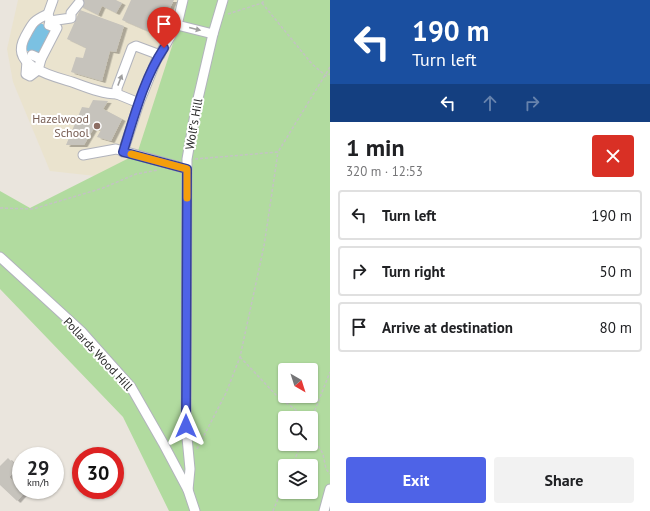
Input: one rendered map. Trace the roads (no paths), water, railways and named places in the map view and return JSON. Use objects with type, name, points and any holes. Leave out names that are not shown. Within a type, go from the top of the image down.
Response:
[{"type":"street","points":[[30,58],[26,74],[30,76],[38,70],[41,59],[57,28],[49,25],[53,0]]},
{"type":"street","points":[[123,152],[139,103],[160,54],[177,25],[183,0]]},
{"type":"street","name":"Wolf's Hill","points":[[188,490],[190,469],[186,426],[187,164],[197,103],[217,18],[223,0]]},
{"type":"street","points":[[41,59],[30,58],[22,54],[21,45],[34,21],[49,18],[71,18],[71,13],[79,3]]},
{"type":"street","points":[[177,25],[213,34]]},
{"type":"street","points":[[117,94],[117,88],[132,48],[136,46],[160,54]]},
{"type":"street","points":[[38,70],[55,78],[117,94],[139,103]]},
{"type":"street","points":[[83,155],[116,148],[123,152],[187,164]]},
{"type":"street","name":"Pollards Wood Hill","points":[[0,257],[81,331],[131,387],[163,442],[188,490],[195,511]]},
{"type":"street","points":[[324,511],[330,489]]},
{"type":"water","points":[[38,22],[53,29],[38,57],[24,49]]},
{"type":"place","name":"Hazelwood School","points":[[97,126]]}]
